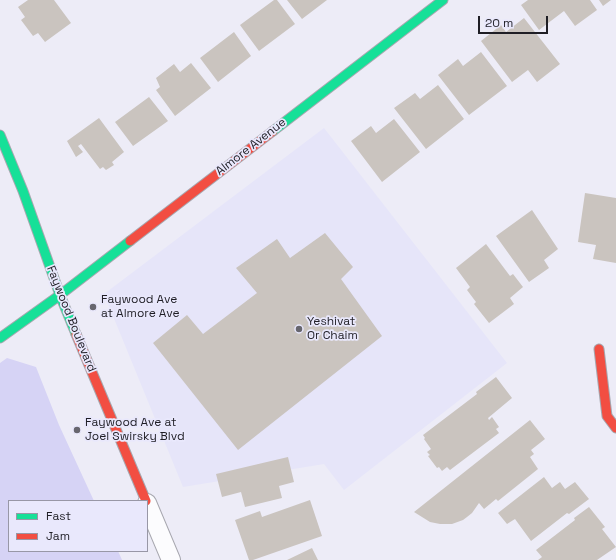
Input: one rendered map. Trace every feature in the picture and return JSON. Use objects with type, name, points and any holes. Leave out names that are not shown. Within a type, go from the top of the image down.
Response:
[{"type":"street","name":"Almore Avenue","points":[[0,338],[60,295],[443,0]]},
{"type":"street","name":"Faywood Boulevard","points":[[0,135],[23,191],[60,295],[146,500]]},
{"type":"street","points":[[599,349],[607,416],[616,428]]},
{"type":"street","name":"Faywood Boulevard","points":[[148,504],[171,560]]},
{"type":"shaded area","name":"Yeshivat Or Chaim","points":[[324,128],[507,363],[344,490],[324,464],[183,487],[104,294]]},
{"type":"shaded area","points":[[7,358],[36,367],[59,425],[94,500],[8,500],[8,552],[118,552],[122,560],[0,560],[0,363]]},
{"type":"building","points":[[28,0],[54,0],[71,23],[45,42],[38,33],[33,36],[21,20],[25,17],[18,7]]},
{"type":"building","points":[[274,0],[277,0],[295,24],[259,51],[240,25]]},
{"type":"building","points":[[287,0],[327,0],[302,19]]},
{"type":"building","points":[[528,0],[590,0],[597,10],[575,26],[564,11],[539,30],[521,5]]},
{"type":"building","points":[[599,0],[611,0],[603,6]]},
{"type":"building","points":[[524,18],[560,64],[537,82],[528,70],[512,82],[481,41],[501,25],[506,32]]},
{"type":"building","points":[[234,32],[251,56],[218,82],[200,58]]},
{"type":"building","points":[[481,52],[507,86],[469,115],[438,75],[458,59],[463,66]]},
{"type":"building","points":[[191,63],[211,88],[175,116],[156,90],[160,87],[156,78],[174,64],[180,72]]},
{"type":"building","points":[[438,85],[464,119],[426,149],[394,108],[415,93],[420,99]]},
{"type":"building","points":[[149,97],[168,121],[133,146],[115,122]]},
{"type":"building","points":[[99,118],[124,152],[112,162],[114,165],[106,170],[103,167],[100,169],[81,144],[78,146],[83,152],[76,157],[67,141]]},
{"type":"building","points":[[394,119],[420,152],[382,182],[351,141],[371,126],[376,133]]},
{"type":"building","points":[[585,193],[616,198],[616,263],[593,259],[596,245],[578,242]]},
{"type":"building","points":[[532,210],[558,249],[544,260],[549,268],[529,282],[496,236]]},
{"type":"building","points":[[325,233],[353,267],[341,279],[382,336],[238,450],[153,343],[187,315],[203,334],[257,293],[236,268],[277,239],[290,258]]},
{"type":"building","points":[[486,244],[510,276],[513,274],[523,287],[510,298],[514,304],[489,323],[474,304],[476,302],[467,290],[470,287],[456,268]]},
{"type":"building","points":[[496,377],[512,398],[488,418],[489,420],[492,417],[499,427],[496,429],[499,433],[450,470],[447,467],[442,471],[439,467],[437,468],[428,456],[430,455],[427,452],[431,449],[423,435],[477,394],[476,392]]},
{"type":"building","points":[[530,420],[545,439],[531,450],[534,454],[530,457],[538,469],[498,501],[496,499],[484,509],[479,503],[467,517],[452,524],[430,522],[414,512]]},
{"type":"building","points":[[288,457],[294,482],[279,486],[282,498],[245,507],[241,492],[222,497],[216,474]]},
{"type":"building","points":[[544,477],[552,488],[560,482],[565,489],[575,482],[589,499],[569,514],[567,513],[531,541],[515,519],[507,524],[498,513]]},
{"type":"building","points":[[310,500],[322,536],[253,560],[249,560],[235,520],[260,511],[262,517]]},
{"type":"building","points":[[589,507],[605,527],[602,529],[616,547],[597,560],[538,560],[542,557],[536,550],[575,520],[574,518]]},
{"type":"building","points":[[312,548],[318,560],[287,560]]},
{"type":"traffic: fast","points":[[273,131],[443,0]]},
{"type":"traffic: fast","points":[[0,135],[23,191],[60,295],[76,334]]},
{"type":"traffic: fast","points":[[0,338],[60,295],[130,241]]},
{"type":"traffic: jam","points":[[130,241],[273,131]]},
{"type":"traffic: jam","points":[[76,334],[146,500]]},
{"type":"traffic: jam","points":[[599,349],[607,416],[616,428]]},
{"type":"place","name":"Faywood Ave at Almore Ave","points":[[93,307]]},
{"type":"place","name":"Yeshivat Or Chaim","points":[[299,329]]},
{"type":"place","name":"Faywood Ave at Joel Swirsky Blvd","points":[[77,430]]}]
